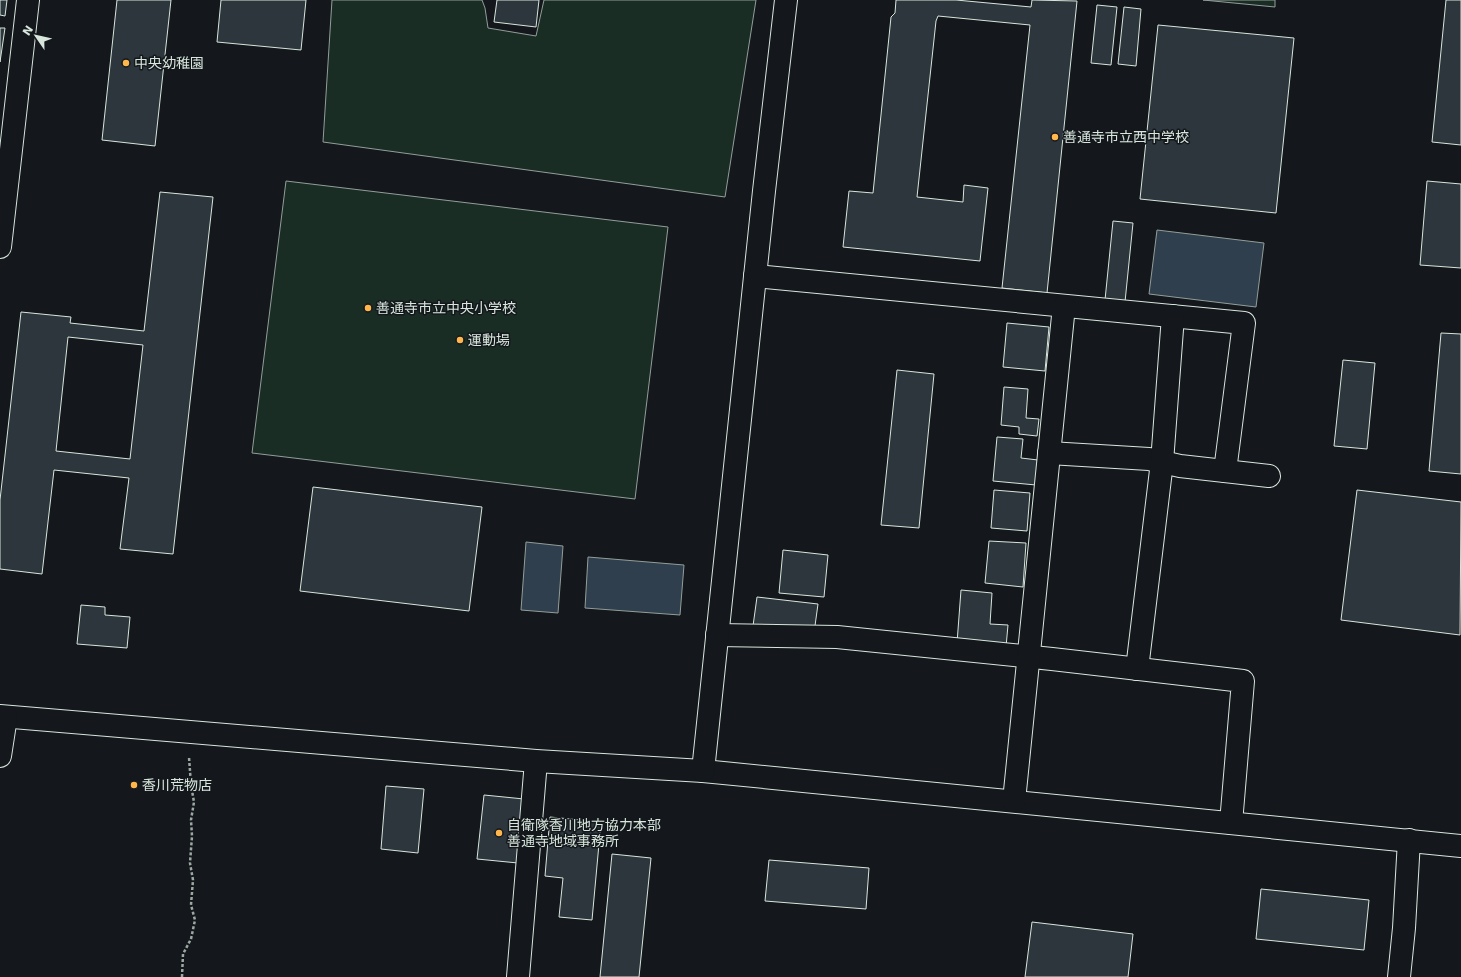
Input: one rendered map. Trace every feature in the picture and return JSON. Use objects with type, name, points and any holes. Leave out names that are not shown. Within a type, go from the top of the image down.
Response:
[{"type":"street","points":[[0,245],[28,0]]},
{"type":"street","points":[[703,771],[755,276],[786,0]]},
{"type":"street","points":[[755,276],[1244,323],[1225,471]]},
{"type":"street","points":[[1014,801],[1064,306]]},
{"type":"street","points":[[1137,669],[1162,462],[1173,316]]},
{"type":"street","points":[[1049,453],[1149,459],[1180,466],[1269,476]]},
{"type":"street","points":[[717,636],[837,638],[1029,657],[1243,681],[1231,823]]},
{"type":"street","points":[[0,756],[3,717],[536,761],[703,771],[1461,846]]},
{"type":"street","points":[[518,977],[536,761]]},
{"type":"street","points":[[1399,977],[1404,928],[1409,840]]},
{"type":"path","points":[[182,977],[183,954],[191,939],[195,920],[191,905],[193,880],[190,863],[192,836],[191,820],[194,802],[191,784],[188,733]]},
{"type":"green space","points":[[332,0],[482,0],[485,8],[488,28],[536,36],[544,0],[756,0],[725,197],[323,142]]},
{"type":"green space","points":[[1203,0],[1275,0],[1275,7]]},
{"type":"green space","name":"運動場","points":[[286,181],[668,227],[635,499],[252,453]]},
{"type":"water","points":[[1157,230],[1264,243],[1256,307],[1149,294]]},
{"type":"water","points":[[526,542],[563,546],[558,613],[521,610]]},
{"type":"water","points":[[588,557],[684,565],[680,615],[585,608]]},
{"type":"building","points":[[0,0],[7,0],[5,16],[0,15]]},
{"type":"building","points":[[117,0],[171,0],[155,146],[102,140]]},
{"type":"building","points":[[221,0],[306,0],[301,50],[217,42]]},
{"type":"building","points":[[497,0],[539,0],[536,27],[494,22]]},
{"type":"building","points":[[896,0],[956,0],[1031,7],[1032,0],[1077,1],[1047,293],[1002,288],[1030,25],[938,16],[936,21],[917,197],[963,202],[964,185],[988,188],[980,261],[843,247],[849,191],[873,193],[891,17],[895,13]]},
{"type":"building","points":[[1446,0],[1461,0],[1461,145],[1432,142]]},
{"type":"building","points":[[1097,5],[1117,7],[1111,65],[1091,63]]},
{"type":"building","points":[[1124,7],[1141,9],[1136,66],[1118,64]]},
{"type":"building","points":[[1158,25],[1294,38],[1276,213],[1140,199]]},
{"type":"building","points":[[0,28],[5,28],[0,62]]},
{"type":"building","points":[[1427,181],[1461,184],[1461,268],[1420,265]]},
{"type":"building","points":[[160,192],[213,197],[173,554],[120,549],[129,478],[54,470],[42,574],[0,569],[0,500],[21,312],[71,317],[70,323],[144,331]],"holes":[[[68,337],[143,345],[130,459],[56,451]]]},
{"type":"building","points":[[1113,221],[1133,223],[1125,302],[1105,300]]},
{"type":"building","points":[[1007,323],[1049,327],[1045,371],[1003,367]]},
{"type":"building","points":[[1441,333],[1461,334],[1461,474],[1429,471]]},
{"type":"building","points":[[1343,360],[1375,363],[1367,449],[1334,446]]},
{"type":"building","points":[[897,370],[934,374],[919,528],[881,525]]},
{"type":"building","points":[[1004,387],[1028,389],[1026,418],[1039,419],[1037,436],[1019,434],[1019,427],[1001,425]]},
{"type":"building","points":[[997,437],[1023,439],[1021,458],[1038,460],[1036,485],[993,481]]},
{"type":"building","points":[[313,487],[482,507],[469,611],[300,591]]},
{"type":"building","points":[[994,490],[1030,493],[1027,531],[991,528]]},
{"type":"building","points":[[1357,490],[1461,502],[1460,635],[1341,620]]},
{"type":"building","points":[[989,541],[1026,543],[1023,587],[985,583]]},
{"type":"building","points":[[783,550],[828,555],[824,597],[779,593]]},
{"type":"building","points":[[961,590],[992,593],[990,624],[1008,625],[1006,647],[957,643]]},
{"type":"building","points":[[757,597],[818,604],[814,633],[753,626]]},
{"type":"building","points":[[81,605],[105,607],[105,615],[130,617],[127,648],[77,644]]},
{"type":"building","points":[[386,786],[424,789],[418,853],[381,849]]},
{"type":"building","points":[[484,795],[524,799],[518,863],[477,859]]},
{"type":"building","points":[[550,817],[601,822],[592,920],[559,917],[563,878],[545,876]]},
{"type":"building","points":[[612,854],[651,858],[639,977],[600,977]]},
{"type":"building","points":[[769,860],[869,868],[866,909],[765,901]]},
{"type":"building","points":[[1261,889],[1369,900],[1364,950],[1256,939]]},
{"type":"building","points":[[1032,922],[1133,934],[1128,977],[1025,977]]},
{"type":"place","name":"中央幼稚園","points":[[126,63]]},
{"type":"place","name":"善通寺市立西中学校","points":[[1055,137]]},
{"type":"place","name":"善通寺市立中央小学校","points":[[368,308]]},
{"type":"place","name":"運動場","points":[[460,340]]},
{"type":"place","name":"香川荒物店","points":[[134,785]]},
{"type":"place","name":"自衛隊香川地方協力本部 善通寺地域事務所","points":[[499,833]]}]
